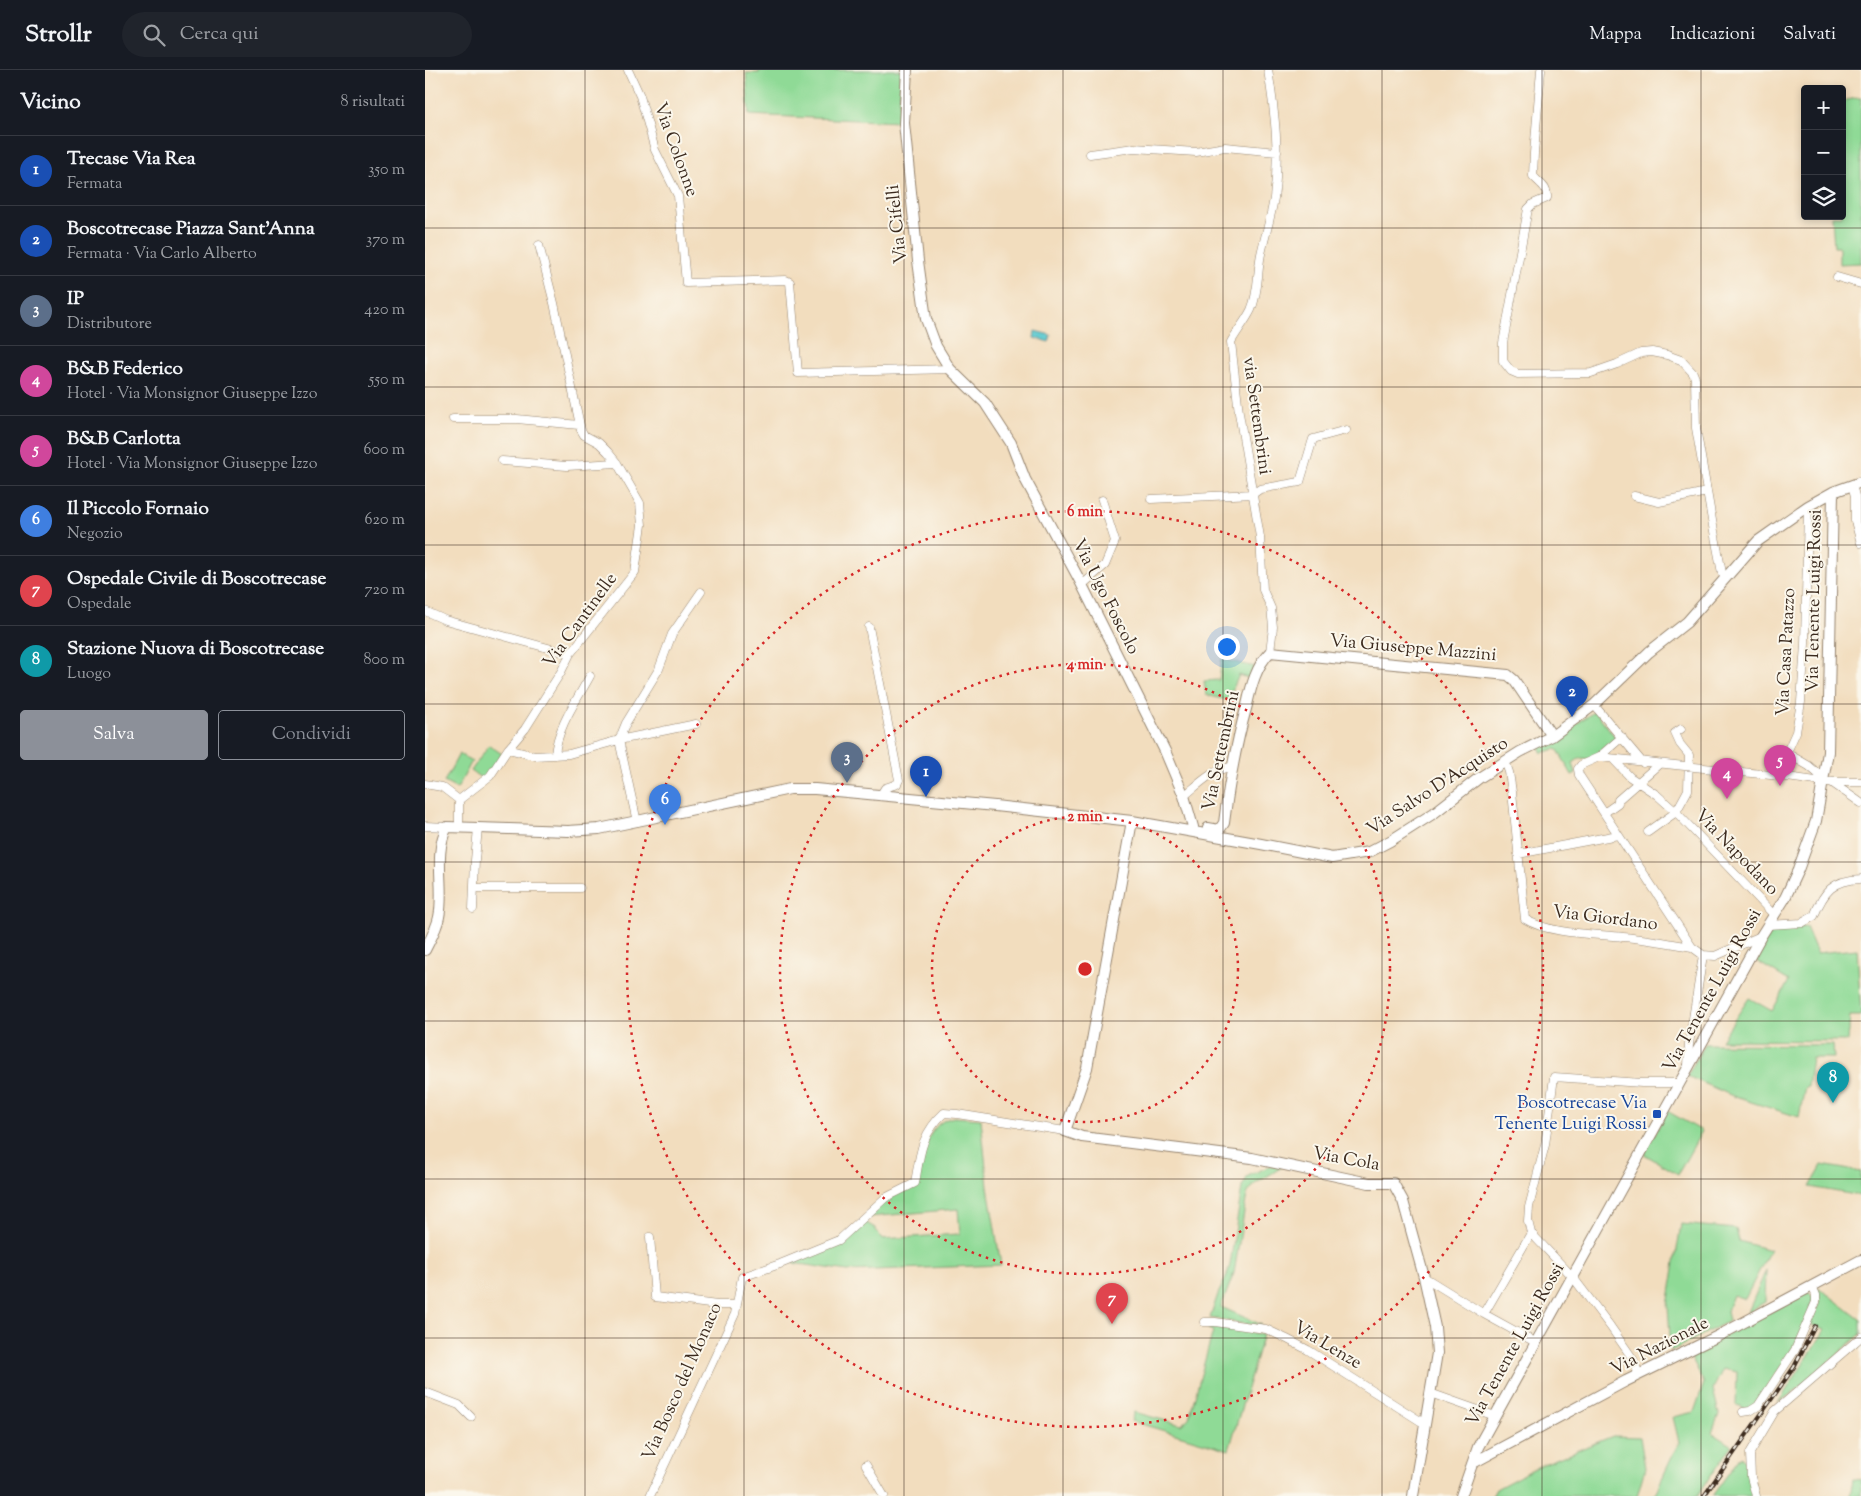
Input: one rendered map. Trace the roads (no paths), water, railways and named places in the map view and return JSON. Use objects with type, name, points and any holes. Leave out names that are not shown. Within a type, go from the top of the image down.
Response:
[{"type":"street","name":"Via Colonne","points":[[628,70],[640,96],[655,150],[678,196],[686,283],[786,280],[790,282],[798,373],[950,370]]},
{"type":"street","name":"Via Cifelli","points":[[907,70],[904,123],[919,271],[926,319],[936,346],[950,370]]},
{"type":"street","name":"via Settembrini","points":[[1268,70],[1275,111],[1277,152],[1274,197],[1261,257],[1258,284],[1251,309],[1231,342],[1239,413],[1259,537],[1263,590],[1271,608],[1273,627],[1270,652]]},
{"type":"street","points":[[1541,70],[1533,176],[1545,188],[1547,198],[1528,208],[1503,343],[1503,362],[1511,371],[1518,374],[1583,374],[1605,369],[1641,353],[1667,355],[1681,360],[1695,378],[1696,428],[1717,548],[1726,578]]},
{"type":"street","points":[[1090,154],[1134,148],[1196,152],[1225,147],[1277,152]]},
{"type":"street","points":[[453,419],[517,418],[579,425],[554,303],[539,245]]},
{"type":"street","points":[[1837,278],[1861,284]]},
{"type":"street","name":"Via Ugo Foscolo","points":[[950,370],[985,403],[1011,443],[1025,479],[1082,585],[1165,751],[1184,796],[1193,827]]},
{"type":"street","name":"Via Cantinelle","points":[[459,800],[490,776],[508,749],[525,729],[561,672],[570,654],[635,572],[642,525],[642,507],[617,463],[599,443],[584,435],[579,425]]},
{"type":"street","points":[[1151,498],[1253,494],[1259,489],[1300,482],[1313,439],[1346,430]]},
{"type":"street","points":[[502,461],[567,466],[617,463]]},
{"type":"street","points":[[1856,484],[1855,521],[1861,543]]},
{"type":"street","name":"Via Salvo D'Acquisto","points":[[1132,822],[1331,858],[1369,852],[1434,813],[1479,778],[1505,761],[1552,736],[1594,705],[1649,652],[1687,622],[1757,541],[1808,506],[1833,492],[1856,484]]},
{"type":"street","points":[[1634,496],[1659,502],[1707,492]]},
{"type":"street","name":"Via Tenente Luigi Rossi","points":[[1461,1496],[1478,1447],[1767,925],[1785,898],[1798,870],[1816,821],[1826,781],[1833,492]]},
{"type":"street","points":[[1082,585],[1105,565],[1115,542],[1101,500]]},
{"type":"street","name":"Via Casa Patazzo","points":[[1808,506],[1805,644],[1801,702],[1797,732],[1787,752],[1809,766],[1826,781]]},
{"type":"street","points":[[637,822],[619,740],[626,723],[659,669],[672,634],[701,592]]},
{"type":"street","points":[[425,611],[445,620],[570,654]]},
{"type":"street","points":[[869,627],[899,780],[897,784],[885,788],[879,796]]},
{"type":"street","name":"Via Giuseppe Mazzini","points":[[1270,652],[1508,675],[1514,680],[1552,736]]},
{"type":"street","name":"Via Settembrini","points":[[1219,830],[1224,823],[1231,767],[1252,684],[1256,673],[1270,652]]},
{"type":"street","points":[[555,755],[556,744],[568,716],[590,676]]},
{"type":"street","points":[[1594,705],[1643,762]]},
{"type":"street","points":[[508,749],[535,756],[569,754],[619,740],[696,724]]},
{"type":"street","name":"Via Napodano","points":[[1648,832],[1676,812],[1688,790],[1689,755],[1680,744],[1675,732],[1681,729]]},
{"type":"street","points":[[1622,737],[1599,757],[1581,766],[1578,769],[1579,776],[1692,947],[1703,955],[1715,956],[1761,936]]},
{"type":"street","points":[[1599,757],[1826,781],[1861,782]]},
{"type":"street","name":"Via Napodano","points":[[1614,760],[1629,777],[1657,795],[1676,812],[1774,915]]},
{"type":"street","name":"Via Giordano","points":[[1505,761],[1509,772],[1525,919],[1533,924],[1555,930],[1641,939],[1692,947]]},
{"type":"street","points":[[1604,813],[1618,803],[1618,800],[1659,764]]},
{"type":"street","points":[[1184,796],[1211,775],[1231,767]]},
{"type":"street","points":[[1826,781],[1861,804]]},
{"type":"street","points":[[425,784],[442,787],[459,800],[459,828]]},
{"type":"street","points":[[425,826],[583,830],[637,822],[795,789],[815,789],[995,806],[1132,822],[1140,820],[1219,830],[1227,835],[1283,844],[1299,851]]},
{"type":"street","points":[[1065,1131],[1087,1068],[1132,822]]},
{"type":"street","points":[[425,950],[439,918],[443,834],[447,827]]},
{"type":"street","points":[[473,909],[478,828]]},
{"type":"street","points":[[1518,854],[1617,835]]},
{"type":"street","points":[[1767,925],[1802,922],[1814,916],[1827,892],[1838,883],[1861,879]]},
{"type":"street","points":[[475,888],[580,888]]},
{"type":"street","points":[[1688,1067],[1689,1044],[1703,955]]},
{"type":"street","points":[[1639,1375],[1633,1359],[1572,1276],[1531,1233],[1528,1221],[1529,1207],[1545,1145],[1554,1077],[1642,1083],[1679,1083]]},
{"type":"street","name":"Via Bosco del Monaco","points":[[650,1496],[735,1314],[741,1278],[839,1240],[885,1198],[915,1183],[921,1146],[936,1121],[945,1113],[1065,1131]]},
{"type":"street","name":"Via Cola","points":[[1065,1131],[1082,1137],[1252,1158],[1369,1183],[1393,1183],[1403,1201],[1425,1278],[1435,1327],[1437,1354],[1413,1496]]},
{"type":"street","points":[[1484,1314],[1531,1233]]},
{"type":"street","points":[[650,1237],[655,1297],[701,1304],[736,1306]]},
{"type":"street","name":"Via Nazionale","points":[[1473,1463],[1861,1260]]},
{"type":"street","points":[[1425,1278],[1535,1342]]},
{"type":"street","points":[[1743,1412],[1750,1412],[1758,1406],[1795,1350],[1817,1302],[1816,1295],[1811,1286]]},
{"type":"street","name":"Via Lenze","points":[[1204,1322],[1267,1329],[1308,1350],[1425,1424]]},
{"type":"street","points":[[1757,1496],[1751,1477],[1750,1453],[1775,1411],[1861,1337]]},
{"type":"street","points":[[425,1392],[459,1405],[471,1417]]},
{"type":"street","points":[[1430,1393],[1495,1416]]},
{"type":"street","points":[[866,1465],[884,1496]]},
{"type":"water","points":[[1035,331],[1051,335],[1049,342],[1034,338]]},
{"type":"railway","points":[[1704,1496],[1794,1367],[1815,1326]]},
{"type":"place","name":"Boscotrecase Piazza Sant'Anna","points":[[1572,717]]},
{"type":"place","name":"IP","points":[[847,783]]},
{"type":"place","name":"B&B Carlotta","points":[[1780,786]]},
{"type":"place","name":"Trecase Via Rea","points":[[926,797]]},
{"type":"place","name":"B&B Federico","points":[[1727,799]]},
{"type":"place","name":"Il Piccolo Fornaio","points":[[665,825]]},
{"type":"place","name":"Stazione Nuova di Boscotrecase","points":[[1833,1103]]},
{"type":"place","name":"Boscotrecase Via Tenente Luigi Rossi","points":[[1657,1114]]},
{"type":"place","name":"Ospedale Civile di Boscotrecase","points":[[1112,1324]]}]
